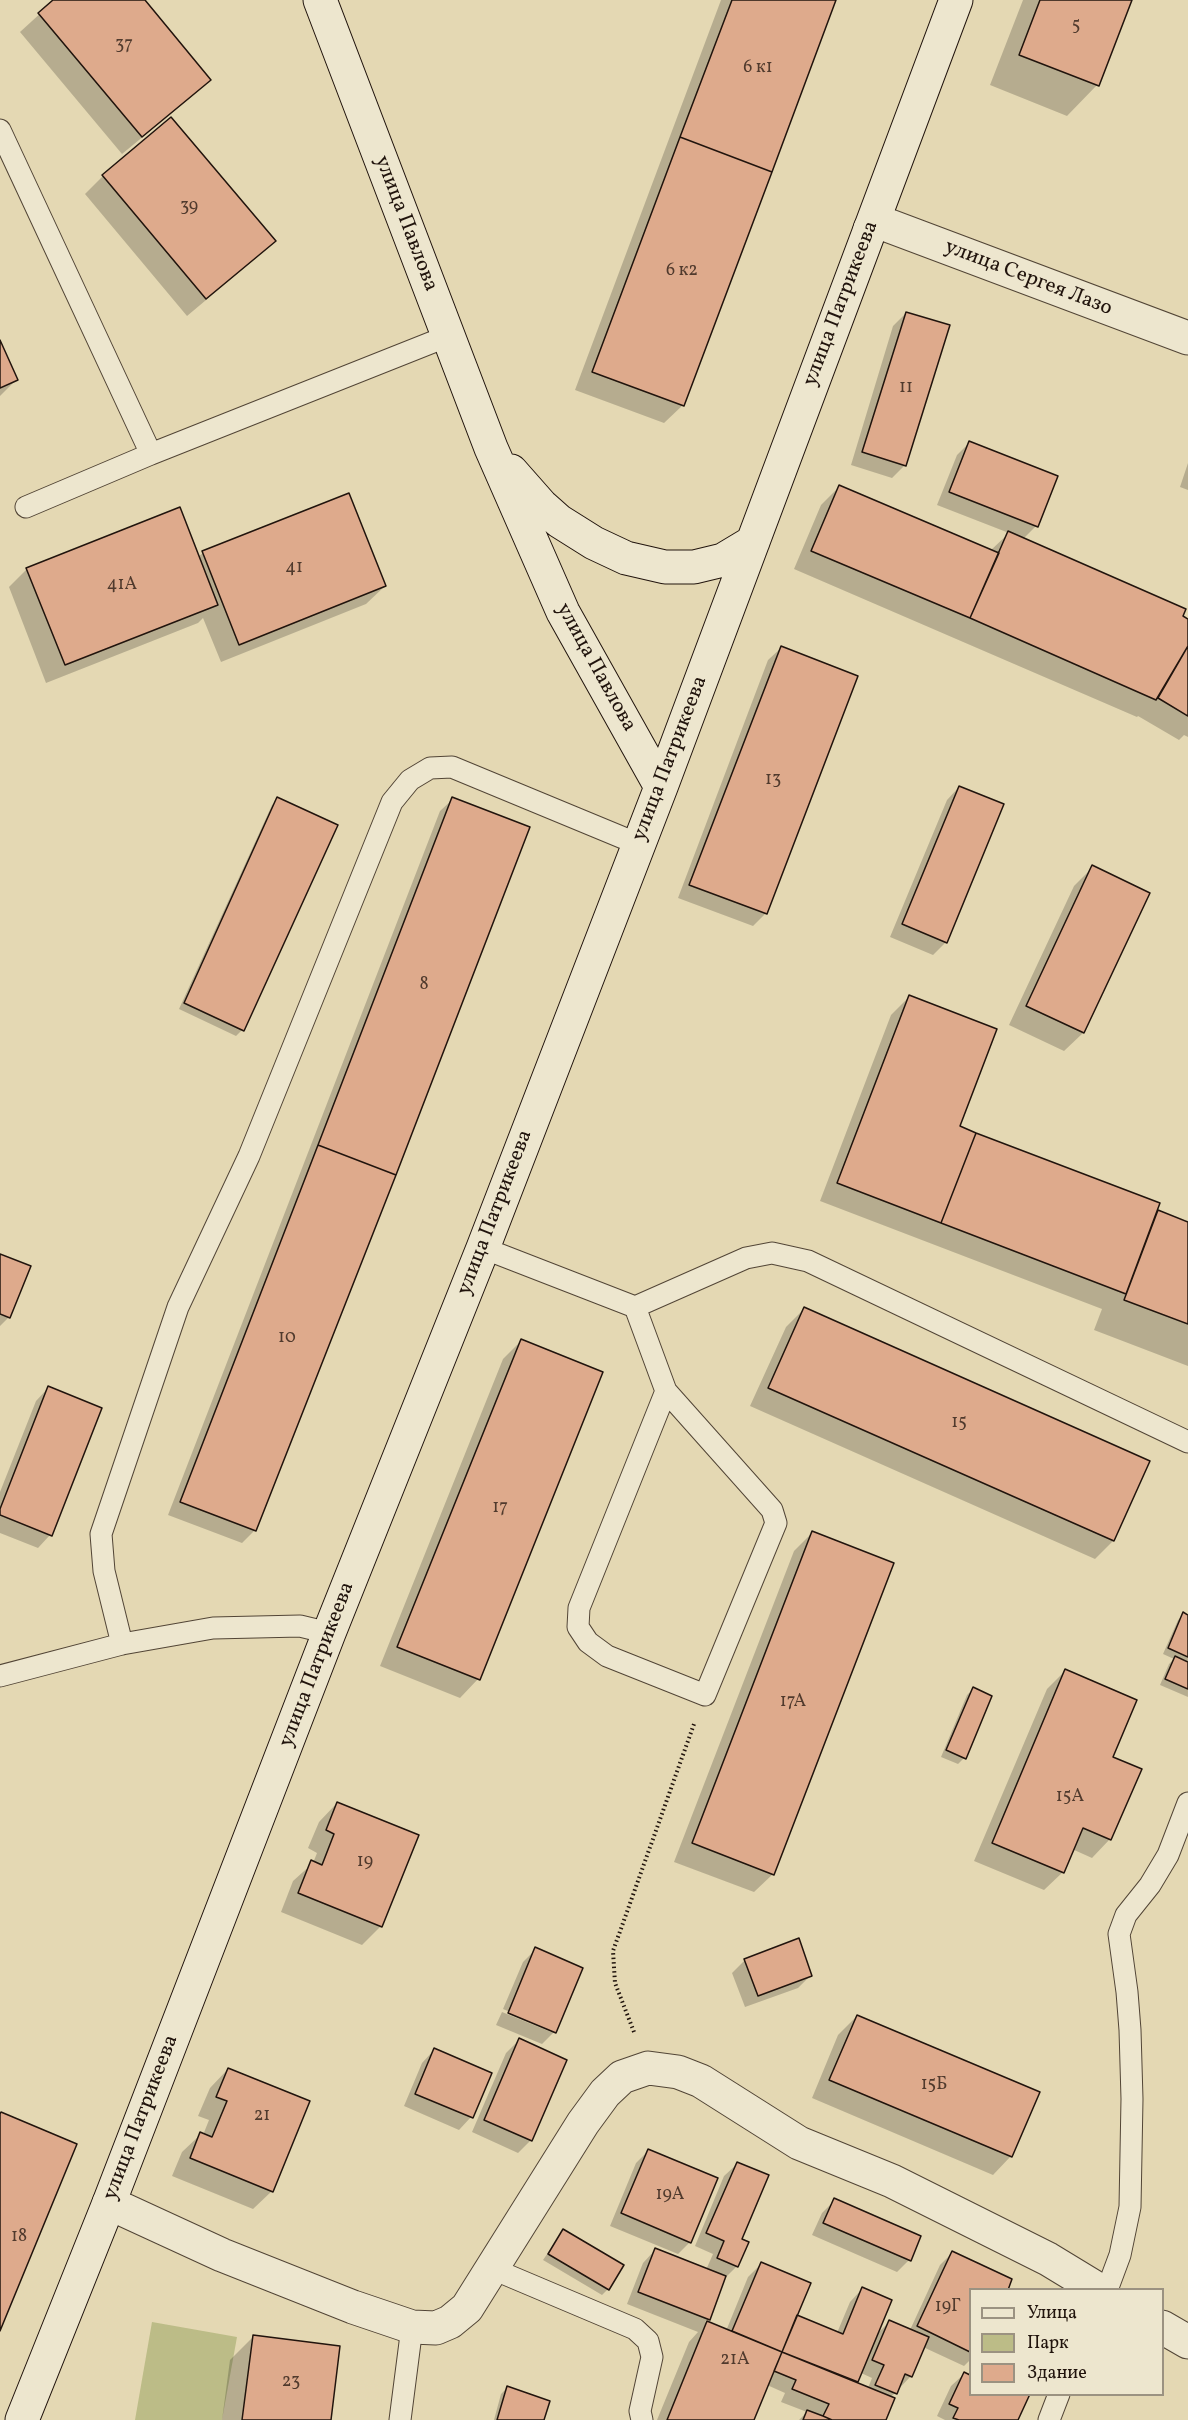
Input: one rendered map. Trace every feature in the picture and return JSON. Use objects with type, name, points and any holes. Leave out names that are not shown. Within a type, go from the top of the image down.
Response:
[{"type":"street","name":"улица Павлова","points":[[320,0],[491,448],[563,612],[661,787]]},
{"type":"street","name":"улица Патрикеева","points":[[22,2420],[109,2203],[329,1634],[483,1248],[661,787],[956,0]]},
{"type":"street","name":"улица Сергея Лазо","points":[[870,229],[879,222],[1188,338]]},
{"type":"street","name":"улица Павлова","points":[[491,448],[541,505],[559,521],[594,543],[626,558],[665,567],[694,567],[723,560],[753,542]]},
{"type":"street","points":[[109,2203],[222,2255],[353,2307],[412,2327],[436,2328],[450,2322],[467,2308],[583,2123],[605,2093],[622,2077],[648,2068],[678,2072],[701,2081],[799,2143],[892,2181],[1048,2259],[1097,2288]]},
{"type":"street","points":[[1164,2328],[1188,2342]]},
{"type":"lane","points":[[0,130],[151,454]]},
{"type":"lane","points":[[26,507],[151,454],[448,336]]},
{"type":"lane","points":[[122,1644],[104,1571],[101,1534],[178,1307],[249,1156],[392,802],[410,780],[430,768],[452,767],[639,844]]},
{"type":"lane","points":[[483,1248],[635,1307],[746,1258],[772,1253],[808,1261],[1188,1442]]},
{"type":"lane","points":[[635,1307],[666,1391],[772,1510],[776,1522],[705,1695],[607,1656],[588,1642],[578,1627],[579,1608],[666,1391]]},
{"type":"lane","points":[[0,1676],[122,1644],[213,1628],[300,1626],[329,1634]]},
{"type":"lane","points":[[1107,2288],[1120,2255],[1130,2207],[1132,2099],[1130,2030],[1119,1934],[1126,1915],[1150,1886],[1168,1855],[1188,1803]]},
{"type":"lane","points":[[493,2269],[635,2329],[648,2341],[652,2357],[640,2411],[642,2420]]},
{"type":"lane","points":[[400,2420],[412,2327]]},
{"type":"lane","points":[[1049,2420],[1058,2396]]},
{"type":"path","points":[[648,2068],[615,1983],[613,1951],[705,1695]]},
{"type":"green space","points":[[152,2322],[237,2337],[222,2420],[135,2420]]},
{"type":"building","points":[[53,0],[145,0],[211,80],[142,137],[38,13]]},
{"type":"building","points":[[732,0],[836,0],[772,172],[680,137]]},
{"type":"building","points":[[1040,0],[1132,0],[1099,86],[1019,55]]},
{"type":"building","points":[[171,117],[276,241],[206,299],[102,175]]},
{"type":"building","points":[[680,137],[772,172],[684,406],[592,372]]},
{"type":"building","points":[[906,312],[950,325],[906,466],[862,452]]},
{"type":"building","points":[[0,340],[18,380],[0,388]]},
{"type":"building","points":[[969,441],[1058,476],[1038,527],[949,492]]},
{"type":"building","points":[[839,485],[999,553],[970,618],[811,551]]},
{"type":"building","points":[[349,493],[386,586],[239,645],[202,551]]},
{"type":"building","points":[[180,507],[218,605],[65,665],[26,568]]},
{"type":"building","points":[[1008,531],[1186,609],[1183,616],[1188,619],[1188,646],[1156,700],[970,618]]},
{"type":"building","points":[[781,646],[858,676],[767,914],[689,885]]},
{"type":"building","points":[[1188,646],[1188,716],[1158,698]]},
{"type":"building","points":[[959,786],[1004,804],[947,943],[902,924]]},
{"type":"building","points":[[277,797],[338,825],[244,1031],[184,1003]]},
{"type":"building","points":[[452,797],[530,827],[396,1175],[318,1145]]},
{"type":"building","points":[[1092,865],[1150,893],[1084,1033],[1026,1006]]},
{"type":"building","points":[[909,995],[997,1029],[960,1126],[976,1133],[941,1223],[837,1183]]},
{"type":"building","points":[[976,1133],[1160,1203],[1126,1294],[941,1223]]},
{"type":"building","points":[[318,1145],[396,1175],[256,1531],[180,1502]]},
{"type":"building","points":[[1158,1210],[1188,1222],[1188,1324],[1124,1300]]},
{"type":"building","points":[[0,1254],[31,1266],[10,1318],[0,1314]]},
{"type":"building","points":[[804,1307],[1150,1461],[1114,1541],[768,1388]]},
{"type":"building","points":[[521,1339],[603,1372],[480,1680],[397,1647]]},
{"type":"building","points":[[48,1386],[102,1408],[52,1536],[0,1515],[0,1509]]},
{"type":"building","points":[[812,1531],[894,1563],[774,1875],[692,1843]]},
{"type":"building","points":[[1183,1612],[1188,1615],[1188,1657],[1168,1648]]},
{"type":"building","points":[[1175,1656],[1188,1662],[1188,1689],[1165,1679]]},
{"type":"building","points":[[1065,1669],[1137,1700],[1113,1757],[1142,1769],[1111,1840],[1083,1828],[1064,1873],[992,1843]]},
{"type":"building","points":[[973,1687],[992,1696],[966,1759],[946,1750]]},
{"type":"building","points":[[337,1802],[419,1835],[382,1927],[298,1893],[311,1860],[322,1865],[334,1834],[326,1830]]},
{"type":"building","points":[[799,1938],[812,1976],[758,1996],[744,1959]]},
{"type":"building","points":[[535,1947],[583,1968],[556,2033],[508,2013]]},
{"type":"building","points":[[857,2015],[1040,2092],[1012,2157],[829,2080]]},
{"type":"building","points":[[519,2038],[567,2060],[532,2141],[484,2120]]},
{"type":"building","points":[[434,2048],[492,2073],[473,2118],[415,2094]]},
{"type":"building","points":[[228,2068],[310,2101],[273,2192],[190,2158],[200,2132],[212,2137],[227,2101],[216,2097]]},
{"type":"building","points":[[1,2112],[77,2144],[0,2331],[0,2114]]},
{"type":"building","points":[[648,2149],[718,2178],[691,2243],[621,2213]]},
{"type":"building","points":[[737,2162],[769,2175],[742,2239],[749,2242],[738,2267],[717,2258],[724,2241],[706,2233]]},
{"type":"building","points":[[834,2198],[921,2236],[911,2261],[823,2223]]},
{"type":"building","points":[[563,2229],[624,2265],[609,2290],[548,2254]]},
{"type":"building","points":[[655,2248],[726,2276],[710,2320],[638,2292]]},
{"type":"building","points":[[952,2251],[1012,2279],[1009,2288],[969,2288],[969,2352],[917,2326]]},
{"type":"building","points":[[761,2262],[811,2283],[782,2352],[732,2331]]},
{"type":"building","points":[[862,2287],[892,2300],[858,2382],[782,2352],[797,2315],[843,2334]]},
{"type":"building","points":[[889,2320],[929,2337],[912,2377],[905,2374],[897,2394],[875,2385],[884,2365],[872,2360]]},
{"type":"building","points":[[707,2321],[782,2352],[754,2420],[667,2420]]},
{"type":"building","points":[[253,2335],[340,2346],[331,2420],[242,2420]]},
{"type":"building","points":[[782,2352],[895,2398],[886,2420],[832,2420],[823,2416],[829,2404],[792,2389],[796,2380],[774,2371]]},
{"type":"building","points":[[964,2372],[969,2374],[969,2396],[1029,2396],[1018,2420],[959,2420],[953,2418],[958,2408],[949,2404]]},
{"type":"building","points":[[507,2386],[550,2401],[544,2420],[497,2420]]},
{"type":"building","points":[[807,2410],[823,2416],[832,2420],[803,2420]]}]
